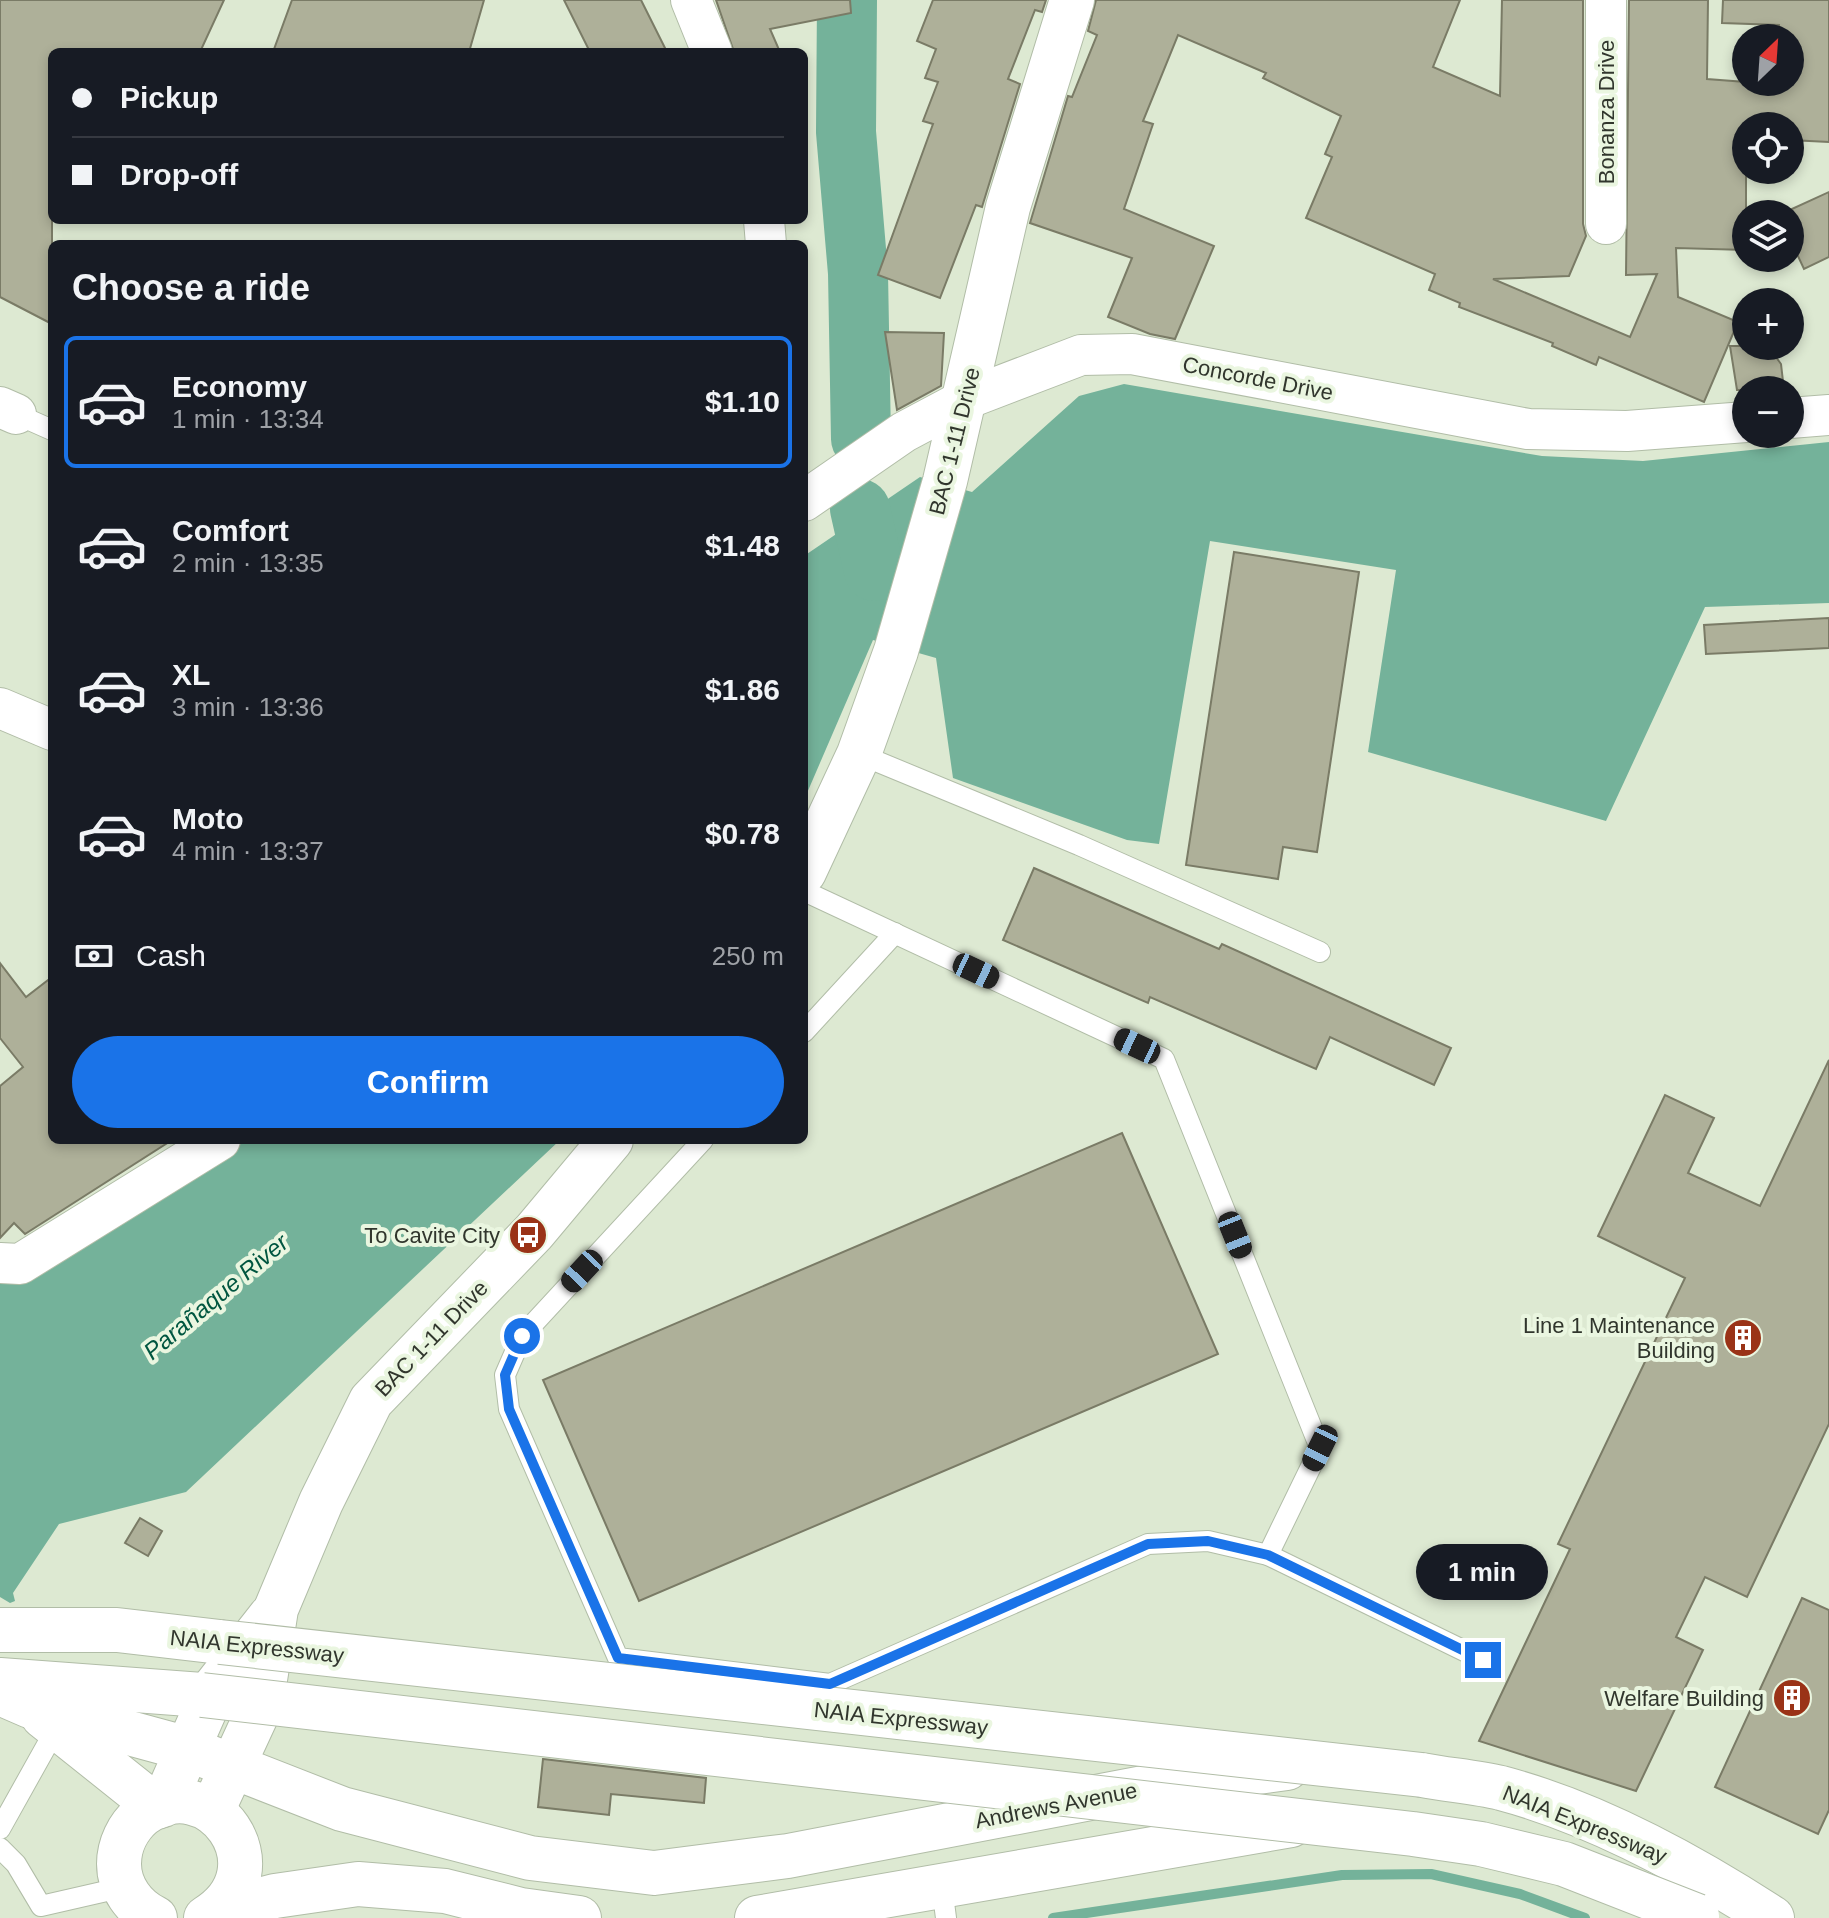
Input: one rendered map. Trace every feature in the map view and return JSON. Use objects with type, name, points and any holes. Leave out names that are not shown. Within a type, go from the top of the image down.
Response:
[{"type":"main road","name":"BAC 1-11 Drive","points":[[808,863],[859,754],[896,651],[966,399],[1008,207],[1072,0]]},
{"type":"main road","name":"BAC 1-11 Drive","points":[[214,1813],[261,1705],[276,1609],[321,1502],[371,1401],[534,1232],[608,1144]]},
{"type":"main road","name":"BAC 1-11 Drive","points":[[160,1806],[215,1687],[276,1609]]},
{"type":"main road","name":"NAIA Expressway","points":[[0,1630],[117,1630],[1422,1775],[1501,1788],[1582,1818],[1703,1873],[1773,1918]]},
{"type":"main road","name":"NAIA Expressway","points":[[22,1702],[135,1688],[1413,1834],[1481,1844],[1564,1864],[1701,1918]]},
{"type":"main road","name":"Andrews Avenue","points":[[22,1702],[188,1749],[305,1797],[530,1858],[654,1873],[788,1856],[1148,1787],[1307,1766],[1431,1772],[1503,1784],[1571,1805],[1720,1875],[1784,1918]]},
{"type":"main road","points":[[22,1702],[160,1806]]},
{"type":"main road","points":[[138,1908],[119,1865],[123,1840],[136,1820],[160,1806],[181,1802],[214,1813],[305,1797]]},
{"type":"main road","points":[[212,1914],[236,1889],[241,1862],[234,1836],[214,1813]]},
{"type":"main road","points":[[757,1918],[944,1903],[1300,1823],[1433,1826],[1564,1856],[1685,1918]]},
{"type":"main road","points":[[212,1914],[275,1896],[358,1884],[445,1891],[521,1910],[579,1918]]},
{"type":"street","points":[[691,0],[710,48]]},
{"type":"street","name":"Bonanza Drive","points":[[1606,0],[1606,224]]},
{"type":"street","name":"Concorde Drive","points":[[808,498],[904,432],[966,399],[1081,355],[1132,354],[1528,429],[1627,431],[1732,423]]},
{"type":"street","points":[[1804,417],[1829,415]]},
{"type":"street","points":[[0,708],[48,728]]},
{"type":"street","points":[[0,1263],[20,1264],[214,1144]]},
{"type":"lane","points":[[8,410],[48,428]]},
{"type":"lane","points":[[859,754],[1079,845],[1320,952]]},
{"type":"lane","points":[[808,893],[1164,1059],[1320,1448],[1268,1555]]},
{"type":"lane","points":[[808,1028],[895,933]]},
{"type":"lane","points":[[699,1144],[522,1336],[505,1375],[509,1409],[618,1658],[830,1684],[1148,1544],[1208,1541],[1268,1555],[1483,1660]]},
{"type":"lane","points":[[0,1829],[22,1702]]},
{"type":"lane","points":[[0,1848],[16,1864],[40,1912],[138,1908]]},
{"type":"water","points":[[1124,384],[1542,456],[1643,461],[1770,448],[1804,448],[1804,445],[1829,442],[1829,603],[1705,607],[1606,821],[1368,752],[1396,570],[1210,541],[1159,844],[1127,840],[953,778],[936,658],[873,640],[808,791],[808,553],[920,477],[972,492],[1079,396]]},
{"type":"water","name":"Parañaque River","points":[[231,1144],[556,1144],[186,1492],[59,1524],[13,1593],[15,1601],[10,1603],[0,1597],[0,1280]]},
{"type":"building","points":[[0,0],[224,0],[202,48],[48,48],[48,224],[52,224],[52,240],[48,240],[48,322],[0,297]]},
{"type":"building","points":[[292,0],[484,0],[470,48],[274,48]]},
{"type":"building","points":[[564,0],[641,0],[665,48],[588,48]]},
{"type":"building","points":[[716,0],[850,0],[851,13],[770,29],[778,48],[733,48]]},
{"type":"building","points":[[933,0],[1046,0],[1042,12],[1035,10],[1008,79],[1020,84],[982,207],[976,205],[940,298],[878,275],[933,124],[923,121],[938,82],[925,78],[936,49],[917,41]]},
{"type":"building","points":[[1096,0],[1460,0],[1433,67],[1500,96],[1502,0],[1583,0],[1583,224],[1586,236],[1569,276],[1493,279],[1630,337],[1657,274],[1626,275],[1629,0],[1708,0],[1707,79],[1732,81],[1732,96],[1804,96],[1804,24],[1722,23],[1723,0],[1829,0],[1829,142],[1804,141],[1804,112],[1732,112],[1732,184],[1746,184],[1746,200],[1732,200],[1732,250],[1676,248],[1678,297],[1732,320],[1732,336],[1704,402],[1599,357],[1596,365],[1552,346],[1553,343],[1459,307],[1460,303],[1429,290],[1435,274],[1306,218],[1332,157],[1325,154],[1341,116],[1263,78],[1266,73],[1178,35],[1143,121],[1153,124],[1124,209],[1214,246],[1175,339],[1150,334],[1108,317],[1132,258],[1030,223],[1068,96],[1072,97],[1097,35],[1088,31]]},
{"type":"building","points":[[1829,192],[1829,257],[1804,269],[1804,203]]},
{"type":"building","points":[[885,332],[944,333],[941,386],[897,410]]},
{"type":"building","points":[[1732,360],[1778,360],[1781,364],[1782,376],[1735,376]]},
{"type":"building","points":[[1234,552],[1359,572],[1317,852],[1283,847],[1278,879],[1186,865]]},
{"type":"building","points":[[1829,618],[1829,648],[1706,654],[1704,625]]},
{"type":"building","points":[[1034,868],[1219,949],[1222,944],[1451,1048],[1434,1085],[1330,1037],[1316,1069],[1150,997],[1148,1003],[1003,940]]},
{"type":"building","points":[[0,963],[26,997],[48,980],[48,1144],[166,1144],[25,1234],[14,1223],[0,1238],[0,1086],[23,1067],[0,1038]]},
{"type":"building","name":"Line 1 Maintenance Building","points":[[1829,1060],[1829,1424],[1747,1597],[1705,1577],[1676,1637],[1703,1650],[1636,1791],[1479,1741],[1570,1549],[1558,1544],[1685,1278],[1598,1236],[1665,1095],[1714,1118],[1688,1173],[1760,1206]]},
{"type":"building","points":[[1122,1133],[1218,1354],[639,1601],[543,1380]]},
{"type":"building","points":[[140,1518],[162,1531],[148,1556],[125,1543]]},
{"type":"building","name":"Welfare Building","points":[[1802,1598],[1829,1610],[1829,1810],[1818,1834],[1715,1787]]},
{"type":"building","points":[[543,1759],[706,1778],[704,1803],[611,1794],[609,1815],[538,1807]]},
{"type":"waterway","points":[[847,0],[846,132],[858,273],[861,439]]},
{"type":"waterway","points":[[860,509],[874,571]]},
{"type":"waterway","points":[[1053,1918],[1342,1875],[1431,1874],[1520,1894],[1585,1918]]},
{"type":"place","name":"To Cavite City","points":[[528,1235]]},
{"type":"place","name":"Line 1 Maintenance Building","points":[[1743,1338]]},
{"type":"place","name":"Welfare Building","points":[[1792,1698]]},
{"type":"route","points":[[522,1336],[505,1375],[509,1409],[618,1658],[830,1684],[1148,1544],[1208,1541],[1268,1555],[1483,1660]]}]
